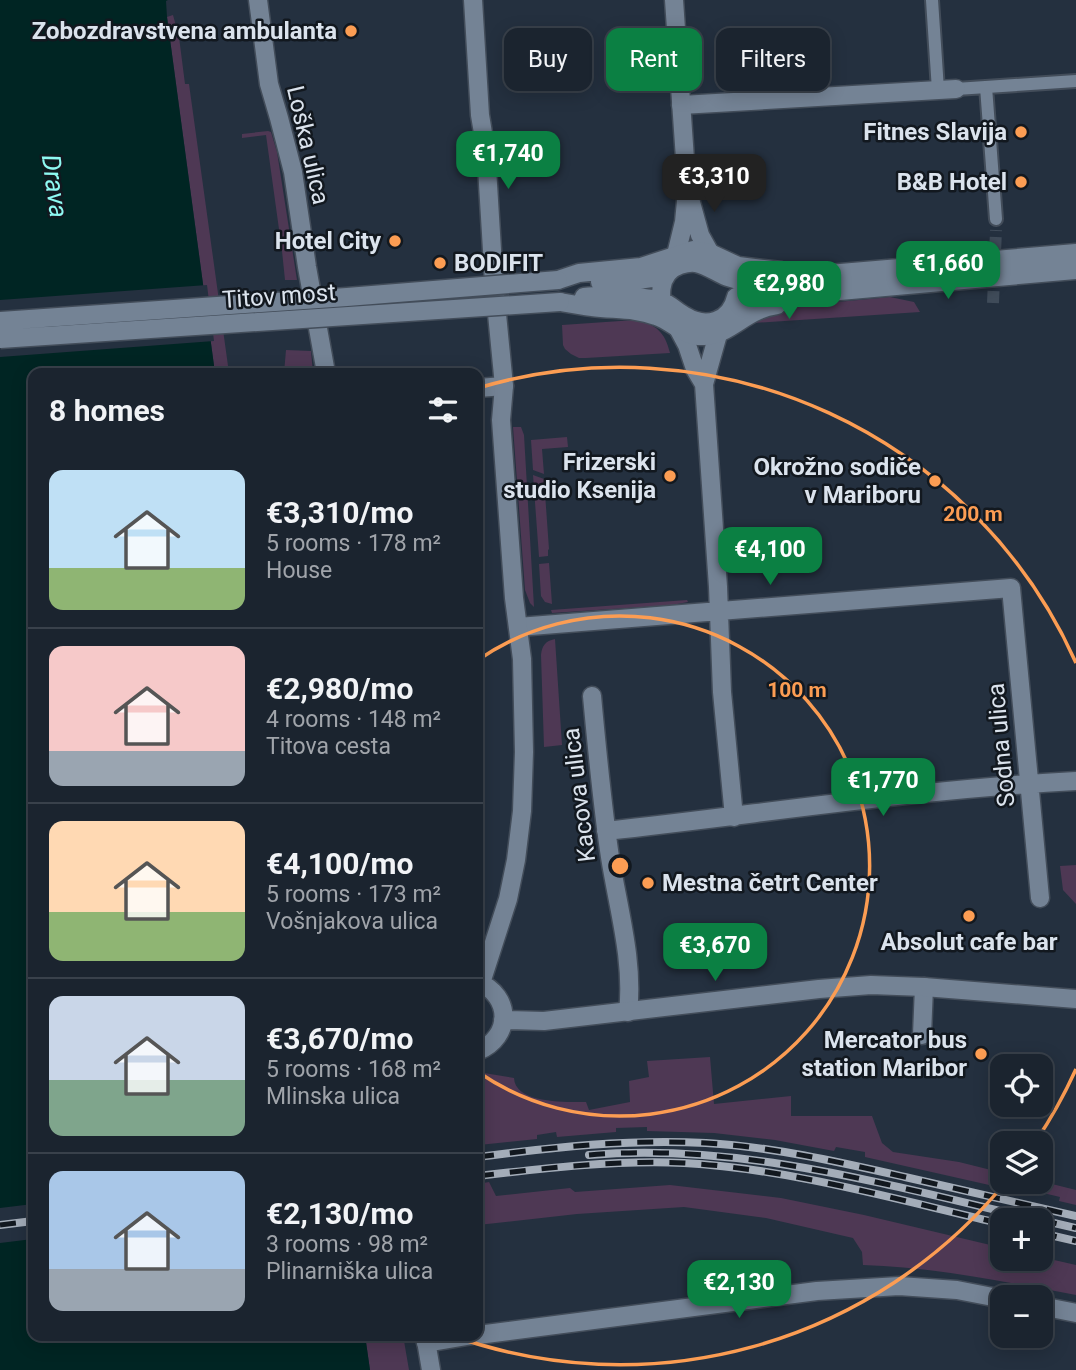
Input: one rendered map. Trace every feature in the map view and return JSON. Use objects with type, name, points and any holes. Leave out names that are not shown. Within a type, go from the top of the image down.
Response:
[{"type":"street","name":"Loška ulica","points":[[258,0],[269,84],[293,172],[325,368]]},
{"type":"street","points":[[473,0],[480,115],[486,151],[494,283],[504,386],[501,420],[514,598],[523,669],[524,752],[522,811],[516,860],[508,899],[483,971]]},
{"type":"street","points":[[674,0],[687,188],[684,222],[672,266],[661,292],[661,301],[687,345],[695,369],[704,384]]},
{"type":"street","points":[[932,0],[937,84]]},
{"type":"street","points":[[681,105],[937,84],[956,89],[1076,81]]},
{"type":"street","points":[[986,87],[996,219]]},
{"type":"street","points":[[687,188],[700,235],[710,253]]},
{"type":"street","points":[[672,266],[693,250],[710,253],[738,266],[817,284]]},
{"type":"street","points":[[560,302],[589,296],[661,301],[704,323],[730,319],[767,307],[817,284],[1076,253]]},
{"type":"street","points":[[672,266],[691,262],[707,266],[726,278],[736,280],[817,284],[1076,270]]},
{"type":"street","points":[[727,262],[737,288],[730,319],[704,384],[722,692],[734,817]]},
{"type":"street","name":"Titov most","points":[[0,321],[347,298],[558,280],[579,273],[672,266]]},
{"type":"street","points":[[560,302],[644,312],[690,335],[704,336],[730,319]]},
{"type":"street","name":"Titov most","points":[[0,339],[560,302]]},
{"type":"street","points":[[483,388],[504,386]]},
{"type":"street","name":"Sodna ulica","points":[[719,610],[1011,588],[1040,898]]},
{"type":"street","points":[[518,627],[719,610]]},
{"type":"street","name":"Kacova ulica","points":[[592,696],[606,831],[631,992],[628,1012]]},
{"type":"street","points":[[606,831],[861,801],[1076,780]]},
{"type":"street","points":[[483,985],[496,994],[501,1002],[503,1020],[502,1029],[492,1043],[483,1048]]},
{"type":"street","points":[[503,1020],[544,1021],[871,985],[1076,999]]},
{"type":"street","points":[[922,1035],[924,987]]},
{"type":"street","points":[[483,1334],[817,1291],[899,1286],[957,1290],[990,1296]]},
{"type":"street","points":[[1053,1308],[1076,1313]]},
{"type":"street","points":[[425,1341],[431,1370]]},
{"type":"shaded area","points":[[173,15],[179,37],[185,84],[189,84],[228,368],[214,368],[167,17]]},
{"type":"shaded area","points":[[271,132],[277,152],[297,280],[285,280],[266,135],[242,138],[242,134]]},
{"type":"shaded area","points":[[890,297],[914,302],[920,312],[753,323],[766,314],[785,307]]},
{"type":"shaded area","points":[[635,320],[658,330],[670,353],[579,358],[563,345],[562,325]]},
{"type":"shaded area","points":[[286,350],[311,351],[313,368],[284,368]]},
{"type":"shaded area","points":[[513,427],[521,427],[524,435],[534,607],[525,590]]},
{"type":"shaded area","points":[[567,437],[568,447],[542,449],[544,474],[533,470],[531,440]]},
{"type":"shaded area","points":[[533,475],[544,479],[548,556],[539,557]]},
{"type":"shaded area","points":[[549,563],[552,604],[545,602],[541,596],[539,564]]},
{"type":"shaded area","points":[[688,602],[672,605],[552,613],[551,610]]},
{"type":"shaded area","points":[[555,639],[562,745],[544,747],[541,655],[545,644]]},
{"type":"shaded area","points":[[1076,865],[1076,904],[1063,890],[1060,866]]},
{"type":"shaded area","points":[[710,1057],[714,1104],[791,1096],[791,1116],[872,1116],[882,1143],[893,1152],[990,1170],[990,1185],[865,1157],[865,1152],[836,1147],[834,1151],[775,1140],[714,1133],[647,1131],[647,1127],[616,1128],[616,1132],[557,1137],[556,1132],[537,1135],[537,1139],[483,1145],[483,1073],[514,1078],[523,1093],[532,1097],[586,1102],[589,1110],[630,1102],[629,1081],[649,1077],[647,1061]]},
{"type":"shaded area","points":[[489,1182],[496,1196],[570,1188],[575,1192],[670,1185],[781,1198],[990,1245],[990,1271],[1053,1271],[1053,1260],[1076,1265],[1076,1295],[1053,1291],[1053,1285],[1023,1285],[943,1272],[863,1265],[862,1252],[853,1238],[766,1218],[684,1207],[577,1214],[483,1224],[483,1183]]},
{"type":"shaded area","points":[[1053,1184],[1076,1190],[1076,1205],[1059,1201],[1060,1197],[1047,1194],[1053,1194]]},
{"type":"shaded area","points":[[366,1341],[404,1341],[409,1370],[370,1370]]},
{"type":"water","name":"Drava","points":[[0,0],[168,0],[167,17],[214,368],[28,368],[28,1341],[366,1341],[370,1370],[0,1370]]},
{"type":"pier","points":[[207,285],[214,341],[0,357],[0,300]]},
{"type":"pier","points":[[28,1205],[28,1240],[0,1243],[0,1208]]},
{"type":"tunnel","points":[[993,303],[996,230]]},
{"type":"railway","points":[[483,1156],[620,1143],[731,1145],[831,1161],[1076,1216]]},
{"type":"railway","points":[[589,1155],[646,1153],[760,1161],[872,1181],[990,1209]]},
{"type":"railway","points":[[483,1175],[606,1164],[684,1163],[724,1166],[845,1187],[990,1221]]},
{"type":"railway","points":[[0,1225],[28,1222]]},
{"type":"railway","points":[[1053,1223],[1076,1228]]},
{"type":"railway","points":[[1053,1236],[1076,1241]]},
{"type":"place","name":"Zobozdravstvena ambulanta","points":[[351,31]]},
{"type":"place","name":"Fitnes Slavija","points":[[1021,132]]},
{"type":"place","name":"B&B Hotel","points":[[1021,182]]},
{"type":"place","name":"Hotel City","points":[[395,241]]},
{"type":"place","name":"BODIFIT","points":[[440,263]]},
{"type":"place","name":"Frizerski studio Ksenija","points":[[670,476]]},
{"type":"place","name":"Okrožno sodiče v Mariboru","points":[[935,481]]},
{"type":"place","name":"Mestna četrt Center","points":[[648,883]]},
{"type":"place","name":"Absolut cafe bar","points":[[969,916]]},
{"type":"place","name":"Mercator bus station Maribor","points":[[981,1054]]}]
